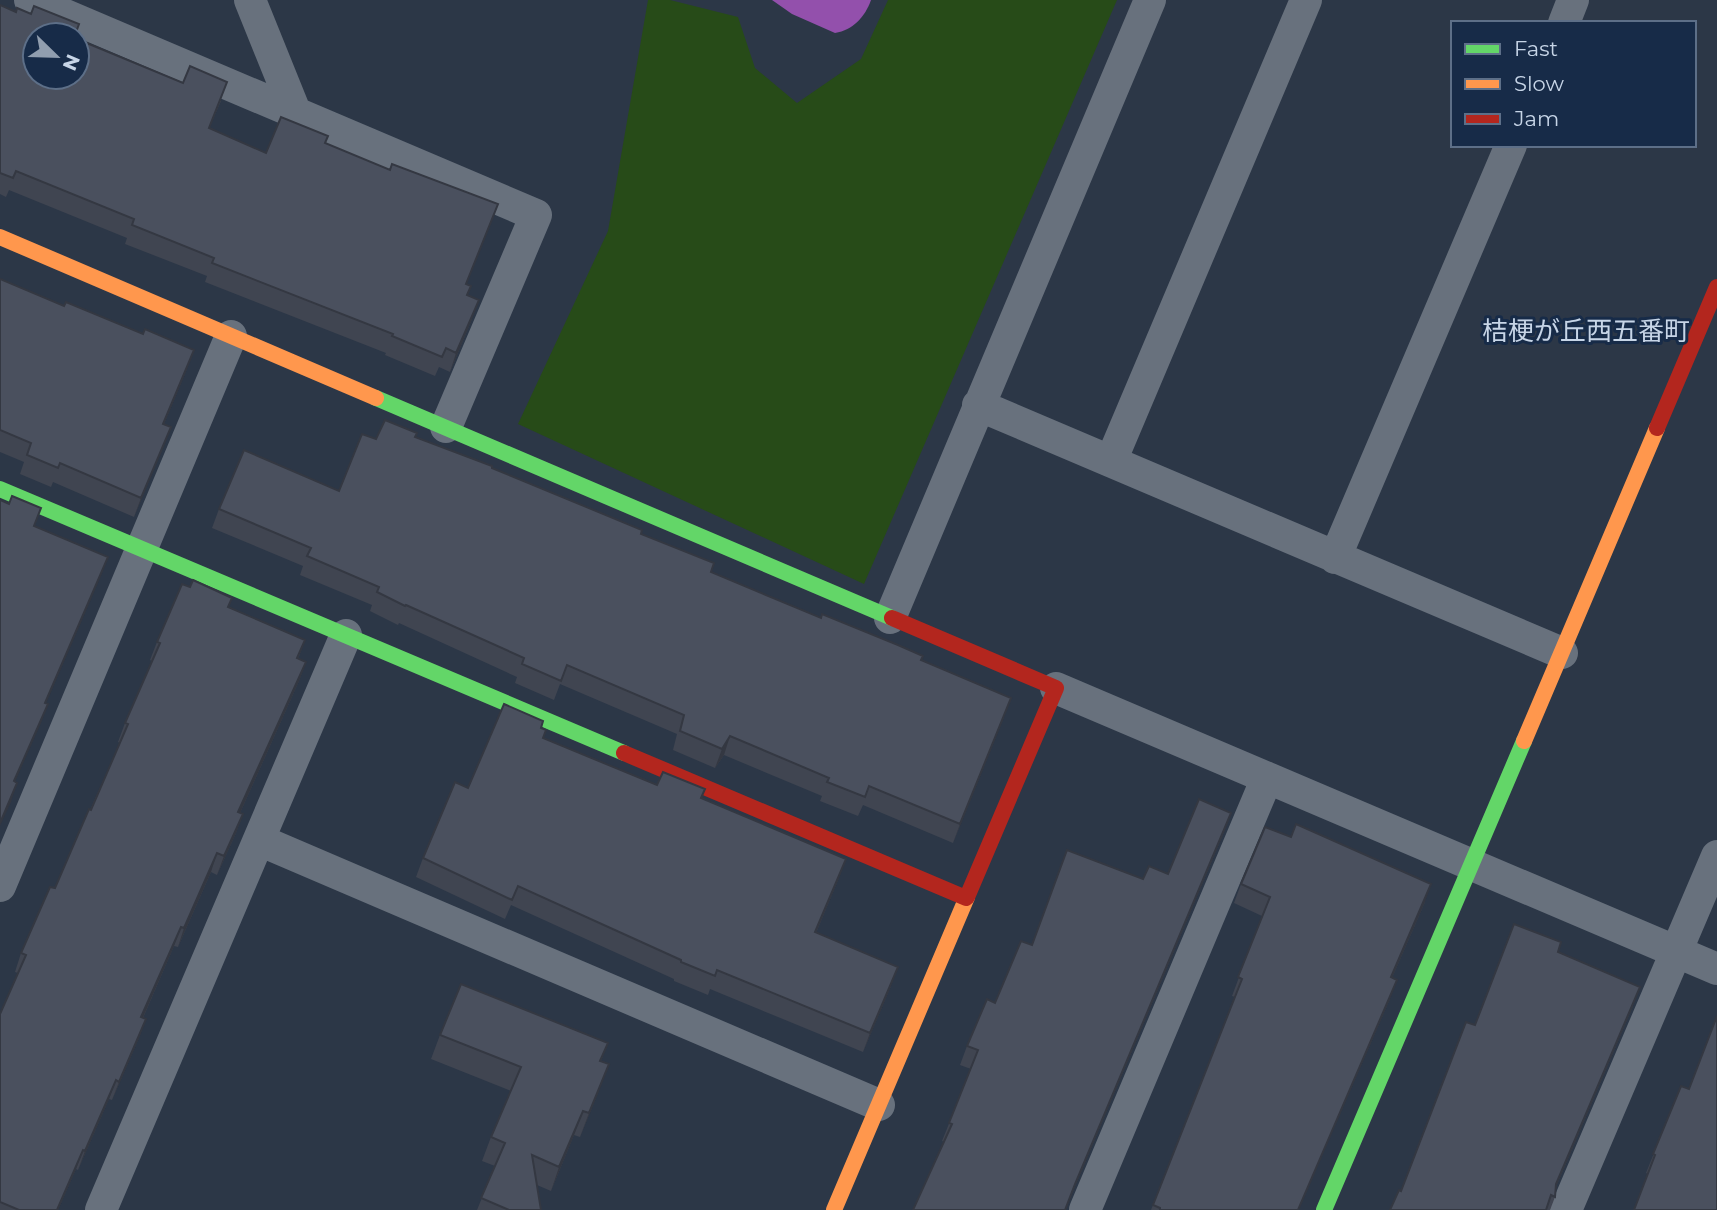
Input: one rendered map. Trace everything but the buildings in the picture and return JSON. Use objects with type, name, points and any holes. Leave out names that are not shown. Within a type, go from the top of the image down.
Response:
[{"type":"street","points":[[30,0],[536,215],[446,427]]},
{"type":"street","points":[[250,0],[296,114]]},
{"type":"street","points":[[890,618],[1150,0]]},
{"type":"street","points":[[1111,461],[1306,0]]},
{"type":"street","points":[[1565,21],[1573,0]]},
{"type":"street","points":[[1335,558],[1510,147]]},
{"type":"street","points":[[0,237],[1717,969]]},
{"type":"street","points":[[1324,1210],[1717,287]]},
{"type":"street","points":[[0,886],[231,336]]},
{"type":"street","points":[[978,405],[1562,653]]},
{"type":"street","points":[[0,489],[967,898]]},
{"type":"street","points":[[101,1210],[346,635]]},
{"type":"street","points":[[834,1210],[1056,688]]},
{"type":"street","points":[[1085,1210],[1267,778]]},
{"type":"street","points":[[259,840],[879,1105]]},
{"type":"street","points":[[1566,1210],[1717,856]]},
{"type":"green space","points":[[648,0],[670,0],[738,17],[755,68],[797,103],[861,59],[888,0],[1117,0],[864,584],[518,424],[608,231]]},
{"type":"shaded area","points":[[772,0],[871,0],[858,22],[835,33],[792,14]]},
{"type":"traffic: fast","points":[[376,398],[892,618]]},
{"type":"traffic: fast","points":[[0,489],[624,753]]},
{"type":"traffic: fast","points":[[1324,1210],[1524,741]]},
{"type":"traffic: slow","points":[[0,237],[376,398]]},
{"type":"traffic: slow","points":[[1524,741],[1657,428]]},
{"type":"traffic: slow","points":[[834,1210],[967,897]]},
{"type":"traffic: jam","points":[[1657,428],[1717,287]]},
{"type":"traffic: jam","points":[[892,618],[1056,688],[967,897]]},
{"type":"traffic: jam","points":[[624,753],[966,898]]},
{"type":"district","name":"桔梗が丘西五番町","points":[[1586,331]]}]
